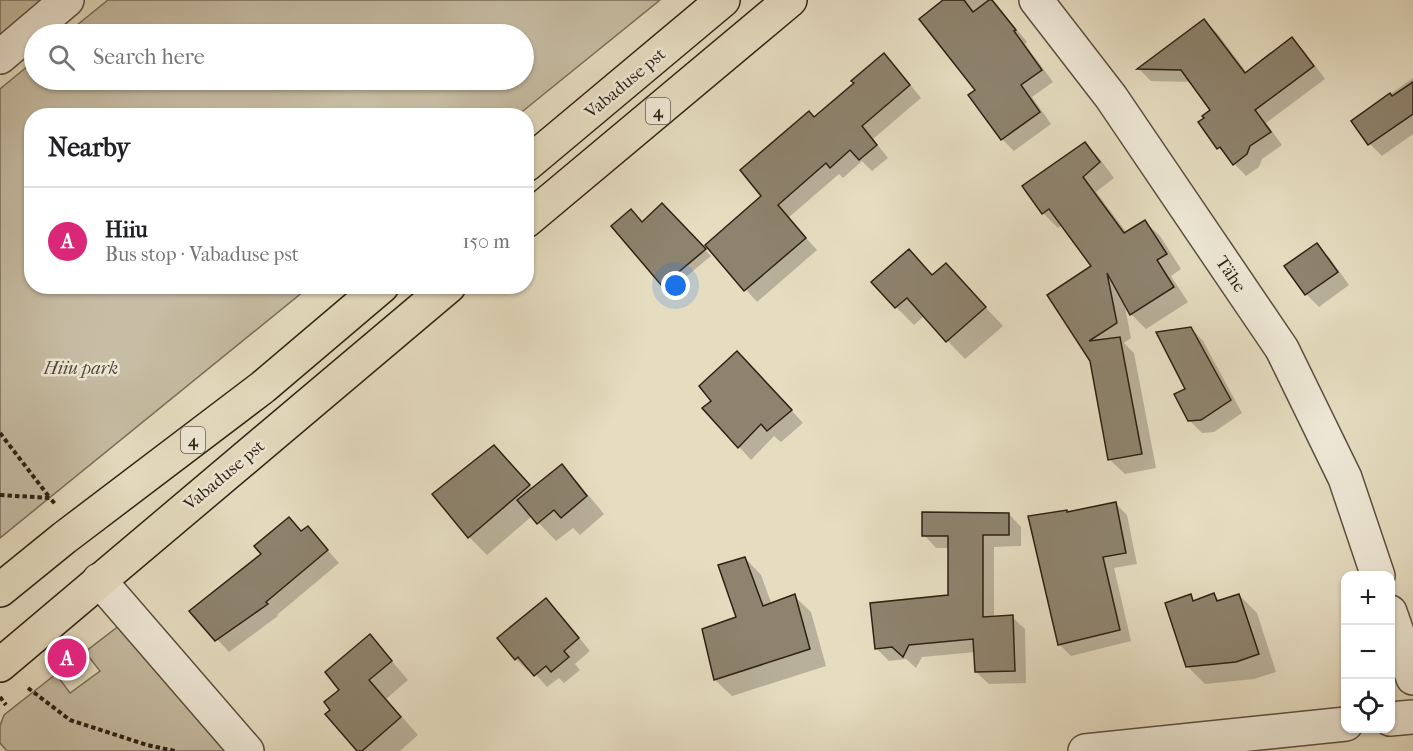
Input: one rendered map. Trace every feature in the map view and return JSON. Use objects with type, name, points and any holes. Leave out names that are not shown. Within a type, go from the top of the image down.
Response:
[{"type":"highway","name":"Vabaduse pst","points":[[534,158],[723,0]]},
{"type":"highway","name":"4","points":[[534,215],[790,0]]},
{"type":"highway","name":"4","points":[[0,591],[64,538],[263,387],[373,294]]},
{"type":"highway","name":"Vabaduse pst","points":[[0,665],[439,294]]},
{"type":"street","points":[[39,24],[67,0]]},
{"type":"street","name":"Tähe","points":[[1036,0],[1111,97],[1282,349],[1345,478],[1376,571]]},
{"type":"street","points":[[0,57],[24,37]]},
{"type":"street","points":[[99,580],[247,751]]},
{"type":"street","points":[[1395,625],[1413,678]]},
{"type":"street","points":[[1395,719],[1413,717]]},
{"type":"street","points":[[1085,751],[1341,725]]},
{"type":"path","points":[[0,433],[61,513]]},
{"type":"path","points":[[0,495],[50,498]]},
{"type":"path","points":[[28,688],[70,720],[147,745],[175,751]]},
{"type":"path","points":[[0,696],[6,705]]},
{"type":"green space","points":[[0,0],[52,0],[0,43]]},
{"type":"green space","name":"Hiiu park","points":[[108,0],[660,0],[527,108],[24,108],[24,294],[300,294],[0,538],[0,89],[24,69],[24,90],[534,90],[534,24],[78,24]]},
{"type":"green space","points":[[120,625],[225,751],[7,751],[0,743],[0,726],[4,715],[56,674],[70,693],[100,671],[85,652]]},
{"type":"building","points":[[943,0],[964,0],[973,12],[992,0],[1016,30],[1014,31],[1042,70],[1021,85],[1040,112],[1001,140],[968,95],[975,90],[919,19]]},
{"type":"building","points":[[1204,19],[1245,73],[1292,37],[1314,66],[1255,110],[1271,132],[1250,146],[1247,154],[1233,165],[1220,147],[1217,149],[1198,122],[1210,110],[1181,70],[1137,69]]},
{"type":"building","points":[[884,53],[910,85],[862,126],[877,145],[859,160],[850,150],[830,168],[826,163],[778,205],[806,238],[744,291],[705,245],[761,196],[740,170],[809,111],[814,117],[854,83],[851,81]]},
{"type":"building","points":[[1413,82],[1413,114],[1368,145],[1351,121],[1390,93],[1392,96]]},
{"type":"building","points":[[1085,142],[1100,162],[1083,177],[1124,233],[1145,220],[1167,254],[1157,260],[1174,287],[1130,315],[1107,273],[1117,323],[1089,341],[1120,337],[1142,454],[1108,460],[1090,361],[1047,295],[1091,266],[1049,209],[1042,214],[1022,186]]},
{"type":"building","points":[[662,203],[706,249],[662,286],[611,226],[631,209],[642,222]]},
{"type":"building","points":[[1317,243],[1338,272],[1305,295],[1284,266]]},
{"type":"building","points":[[909,249],[932,275],[946,263],[986,307],[946,342],[907,298],[895,308],[871,282]]},
{"type":"building","points":[[1191,327],[1231,400],[1201,420],[1188,421],[1174,394],[1185,389],[1156,332]]},
{"type":"building","points":[[737,351],[792,410],[767,431],[761,424],[738,448],[702,408],[711,401],[699,386]]},
{"type":"building","points":[[494,445],[530,485],[468,538],[432,494]]},
{"type":"building","points":[[562,464],[587,496],[561,518],[554,510],[537,524],[517,500]]},
{"type":"building","points":[[1116,502],[1126,553],[1103,557],[1120,630],[1058,645],[1028,516],[1067,510],[1067,512]]},
{"type":"building","points":[[922,512],[1009,513],[1009,535],[983,535],[983,617],[1013,615],[1015,671],[975,672],[973,639],[909,645],[903,657],[892,647],[875,649],[870,603],[948,595],[948,536],[922,536]]},
{"type":"building","points":[[289,517],[301,531],[308,526],[328,550],[266,602],[268,604],[215,641],[189,611],[261,554],[254,546]]},
{"type":"building","points":[[745,557],[763,606],[795,594],[810,649],[714,680],[702,629],[736,617],[718,565]]},
{"type":"building","points":[[1214,593],[1217,601],[1239,594],[1259,654],[1236,662],[1186,667],[1165,603],[1191,594],[1193,601]]},
{"type":"building","points":[[546,598],[579,638],[564,651],[569,657],[551,672],[546,666],[534,676],[518,657],[515,660],[497,638]]},
{"type":"building","points":[[370,634],[392,661],[369,680],[401,717],[362,751],[357,751],[325,714],[330,710],[324,702],[339,690],[325,672]]},
{"type":"place","name":"Hiiu","points":[[67,658]]}]
